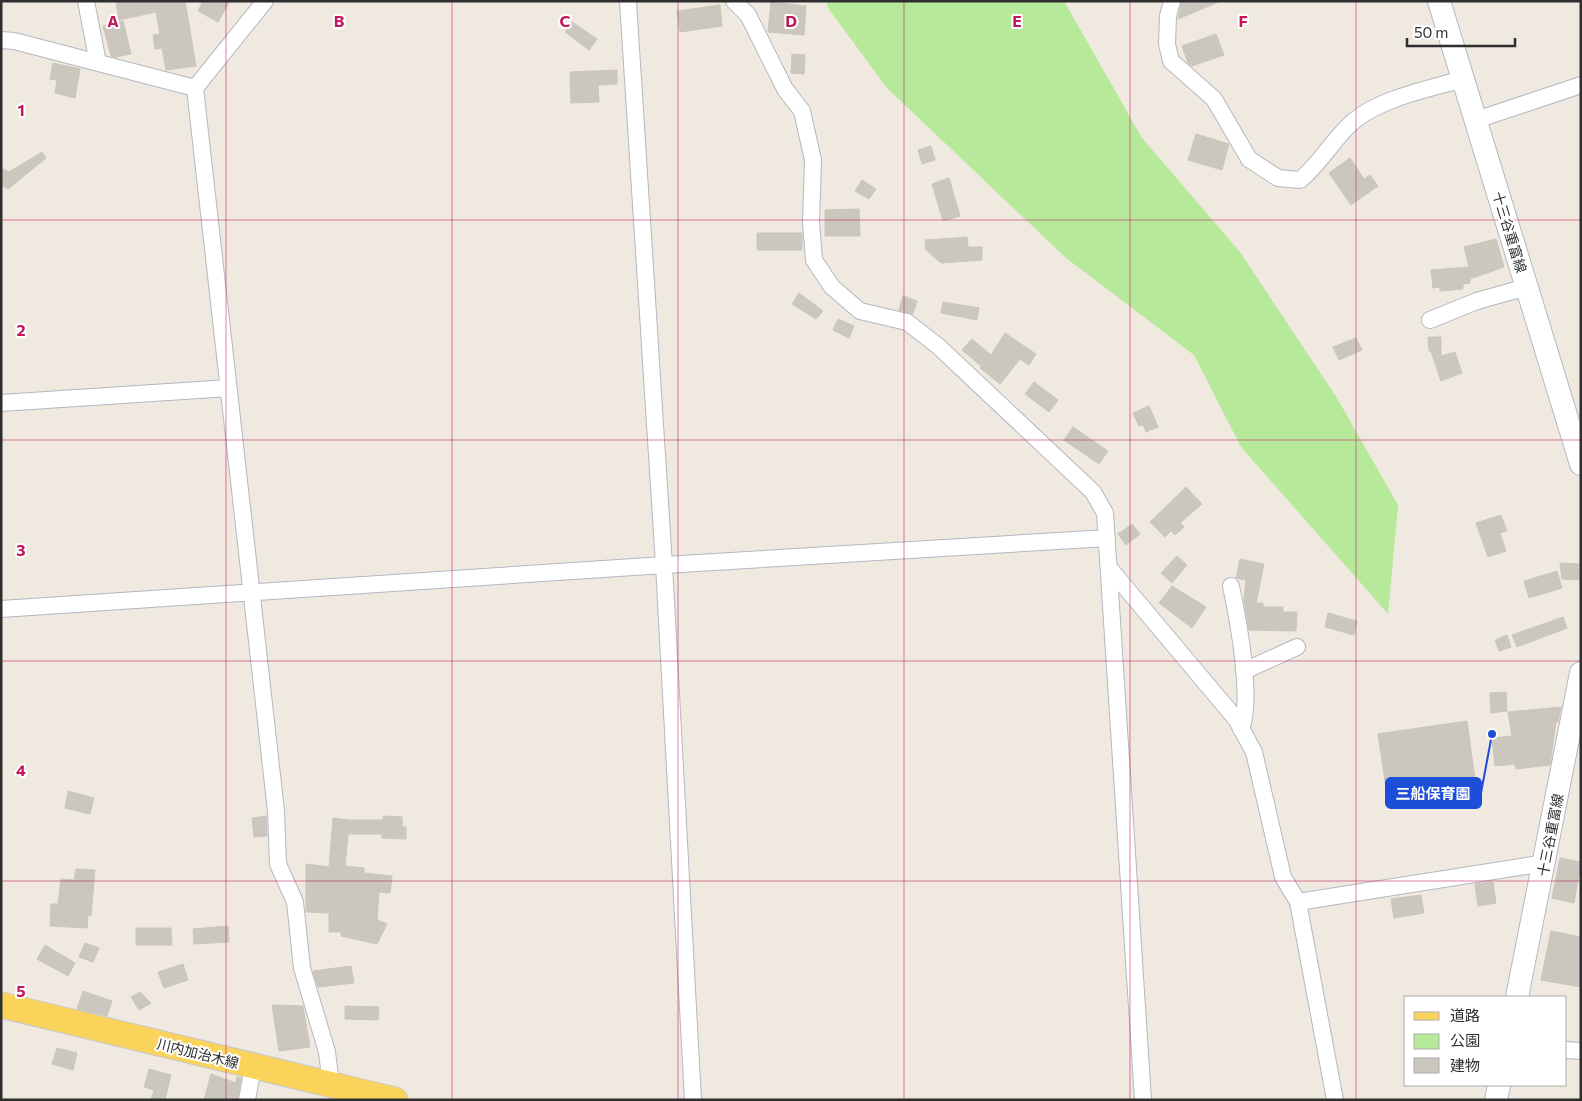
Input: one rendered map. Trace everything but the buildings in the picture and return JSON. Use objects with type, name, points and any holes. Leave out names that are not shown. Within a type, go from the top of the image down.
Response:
[{"type":"main road","name":"十三谷重富線","points":[[1439,1],[1581,464]]},
{"type":"main road","name":"十三谷重富線","points":[[1517,996],[1581,673]]},
{"type":"main road","name":"川内加治木線","points":[[1,1005],[253,1066],[341,1091],[395,1100]]},
{"type":"main road","points":[[1496,1100],[1499,1086]]},
{"type":"street","points":[[86,1],[98,63]]},
{"type":"street","points":[[265,1],[195,88],[276,811],[278,864],[295,902],[302,968],[341,1091]]},
{"type":"street","points":[[628,1],[664,565],[693,1100]]},
{"type":"street","points":[[734,1],[748,15],[785,89],[802,111],[813,160],[811,222],[814,260],[832,287],[860,311],[907,322],[938,346],[1093,492],[1104,513],[1110,569],[1143,1100]]},
{"type":"street","points":[[1172,1],[1168,16],[1167,44],[1170,61],[1214,99],[1249,159],[1278,178],[1300,180],[1311,171],[1354,120],[1392,100],[1463,79]]},
{"type":"street","points":[[1,40],[14,41],[195,88]]},
{"type":"street","points":[[1476,120],[1581,85]]},
{"type":"street","points":[[1430,320],[1477,302],[1527,287]]},
{"type":"street","points":[[1,404],[229,388]]},
{"type":"street","points":[[1,609],[1107,538]]},
{"type":"street","points":[[1110,569],[1236,719],[1254,752],[1283,877],[1298,902],[1335,1100]]},
{"type":"street","points":[[1231,586],[1244,671],[1245,720],[1242,729]]},
{"type":"street","points":[[1244,671],[1297,647]]},
{"type":"street","points":[[1298,902],[1545,863]]},
{"type":"street","points":[[1567,1050],[1581,1050]]},
{"type":"street","points":[[247,1100],[253,1066]]},
{"type":"green space","points":[[826,1],[1064,1],[1142,138],[1240,252],[1337,398],[1398,505],[1388,614],[1241,447],[1194,355],[1066,258],[887,88],[828,8]]},
{"type":"place","name":"三船保育園","points":[[1492,734]]}]
